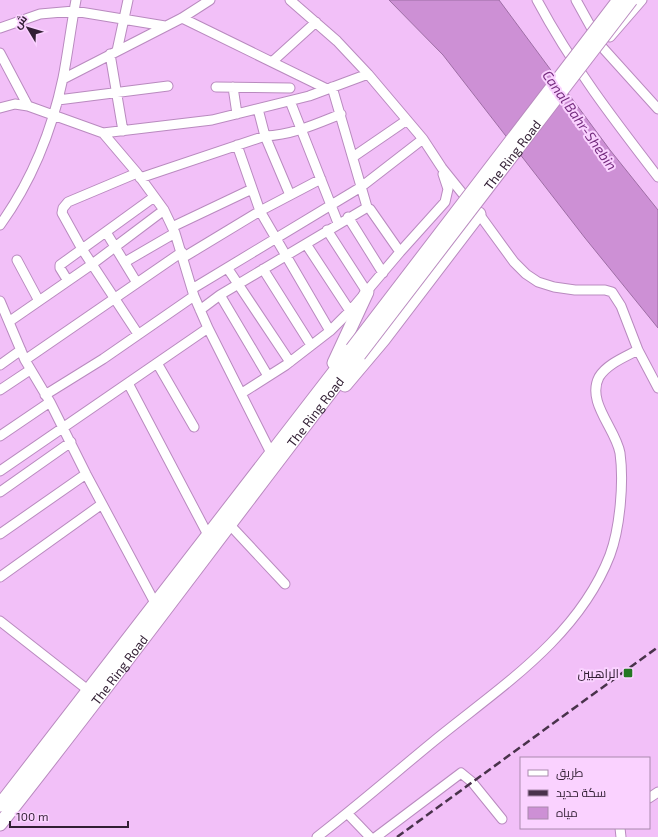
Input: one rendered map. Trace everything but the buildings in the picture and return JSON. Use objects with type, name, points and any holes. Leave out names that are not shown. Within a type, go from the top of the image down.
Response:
[{"type":"highway","name":"The Ring Road","points":[[355,352],[619,0]]},
{"type":"highway","name":"The Ring Road","points":[[0,824],[99,698],[229,524],[326,389],[631,0]]},
{"type":"highway","points":[[326,389],[345,385],[364,364],[479,214]]},
{"type":"highway","points":[[326,389],[367,292]]},
{"type":"highway","name":"The Ring Road","points":[[0,805],[271,453],[326,389]]},
{"type":"street","points":[[0,225],[12,207],[35,164],[54,114],[63,78],[76,0]]},
{"type":"street","points":[[123,131],[117,93],[114,53],[124,20],[128,0]]},
{"type":"street","points":[[290,0],[351,55],[368,74],[423,139],[442,168],[479,214],[514,262],[526,274],[538,282],[554,287],[575,290],[605,290],[612,292],[621,306],[638,350],[658,388]]},
{"type":"street","points":[[536,0],[553,31],[580,73],[658,177]]},
{"type":"street","points":[[576,0],[602,47],[658,109]]},
{"type":"street","points":[[580,73],[642,0]]},
{"type":"street","points":[[63,78],[182,18],[206,1]]},
{"type":"street","points":[[0,28],[40,14],[74,11],[165,26]]},
{"type":"street","points":[[182,18],[330,88],[341,114],[367,207],[400,252]]},
{"type":"street","points":[[273,61],[316,22]]},
{"type":"street","points":[[0,53],[28,106]]},
{"type":"street","points":[[0,108],[15,104],[28,106],[54,114],[103,133],[212,120],[290,101],[368,74]]},
{"type":"street","points":[[58,100],[168,86]]},
{"type":"street","points":[[216,87],[290,88]]},
{"type":"street","points":[[233,87],[237,114]]},
{"type":"street","points":[[290,101],[338,223]]},
{"type":"street","points":[[258,109],[265,136],[290,195]]},
{"type":"street","points":[[138,334],[116,299],[91,265],[82,249],[62,213],[65,204],[139,176],[265,136],[280,135],[302,130],[341,114]]},
{"type":"street","points":[[353,157],[407,120]]},
{"type":"street","points":[[103,133],[139,176],[164,210],[174,230],[183,255],[193,293],[200,310],[271,453]]},
{"type":"street","points":[[0,436],[193,293],[276,237],[361,187],[423,139]]},
{"type":"street","points":[[237,145],[260,211],[330,331]]},
{"type":"street","points":[[242,393],[290,362],[330,331],[367,292],[400,252],[446,202],[448,189],[442,168]]},
{"type":"street","points":[[25,360],[116,299],[137,283],[260,211],[321,179]]},
{"type":"street","points":[[125,262],[174,230],[252,189]]},
{"type":"street","points":[[68,281],[59,265],[154,198]]},
{"type":"street","points":[[200,310],[220,295],[367,207]]},
{"type":"street","points":[[6,318],[39,301],[91,265],[164,210]]},
{"type":"street","points":[[348,217],[383,273]]},
{"type":"street","points":[[327,230],[367,292]]},
{"type":"street","points":[[106,232],[137,283]]},
{"type":"street","points":[[306,244],[350,311]]},
{"type":"street","points":[[17,260],[39,301]]},
{"type":"street","points":[[228,269],[290,362]]},
{"type":"street","points":[[263,269],[311,345]]},
{"type":"street","points":[[220,295],[268,376]]},
{"type":"street","points":[[0,301],[6,318],[30,370],[48,399],[155,603]]},
{"type":"street","points":[[0,471],[208,328]]},
{"type":"street","points":[[0,365],[21,350]]},
{"type":"street","points":[[317,837],[526,667],[552,642],[588,599],[601,576],[610,554],[615,537],[620,492],[620,453],[599,405],[597,385],[599,378],[605,370],[638,350]]},
{"type":"street","points":[[157,363],[194,427]]},
{"type":"street","points":[[0,390],[30,370]]},
{"type":"street","points":[[128,383],[208,535]]},
{"type":"street","points":[[0,492],[71,442]]},
{"type":"street","points":[[0,534],[86,474]]},
{"type":"street","points":[[0,577],[102,504]]},
{"type":"street","points":[[229,524],[285,584]]},
{"type":"street","points":[[0,621],[99,698]]},
{"type":"street","points":[[376,837],[459,774],[464,774],[502,819]]},
{"type":"street","points":[[347,813],[370,837]]},
{"type":"water","name":"Canal Bahr-Shebin","points":[[389,0],[499,0],[610,150],[658,210],[658,328],[585,238],[443,55]]},
{"type":"railway","points":[[397,837],[658,647]]},
{"type":"place","name":"الراهبين","points":[[628,673]]}]
